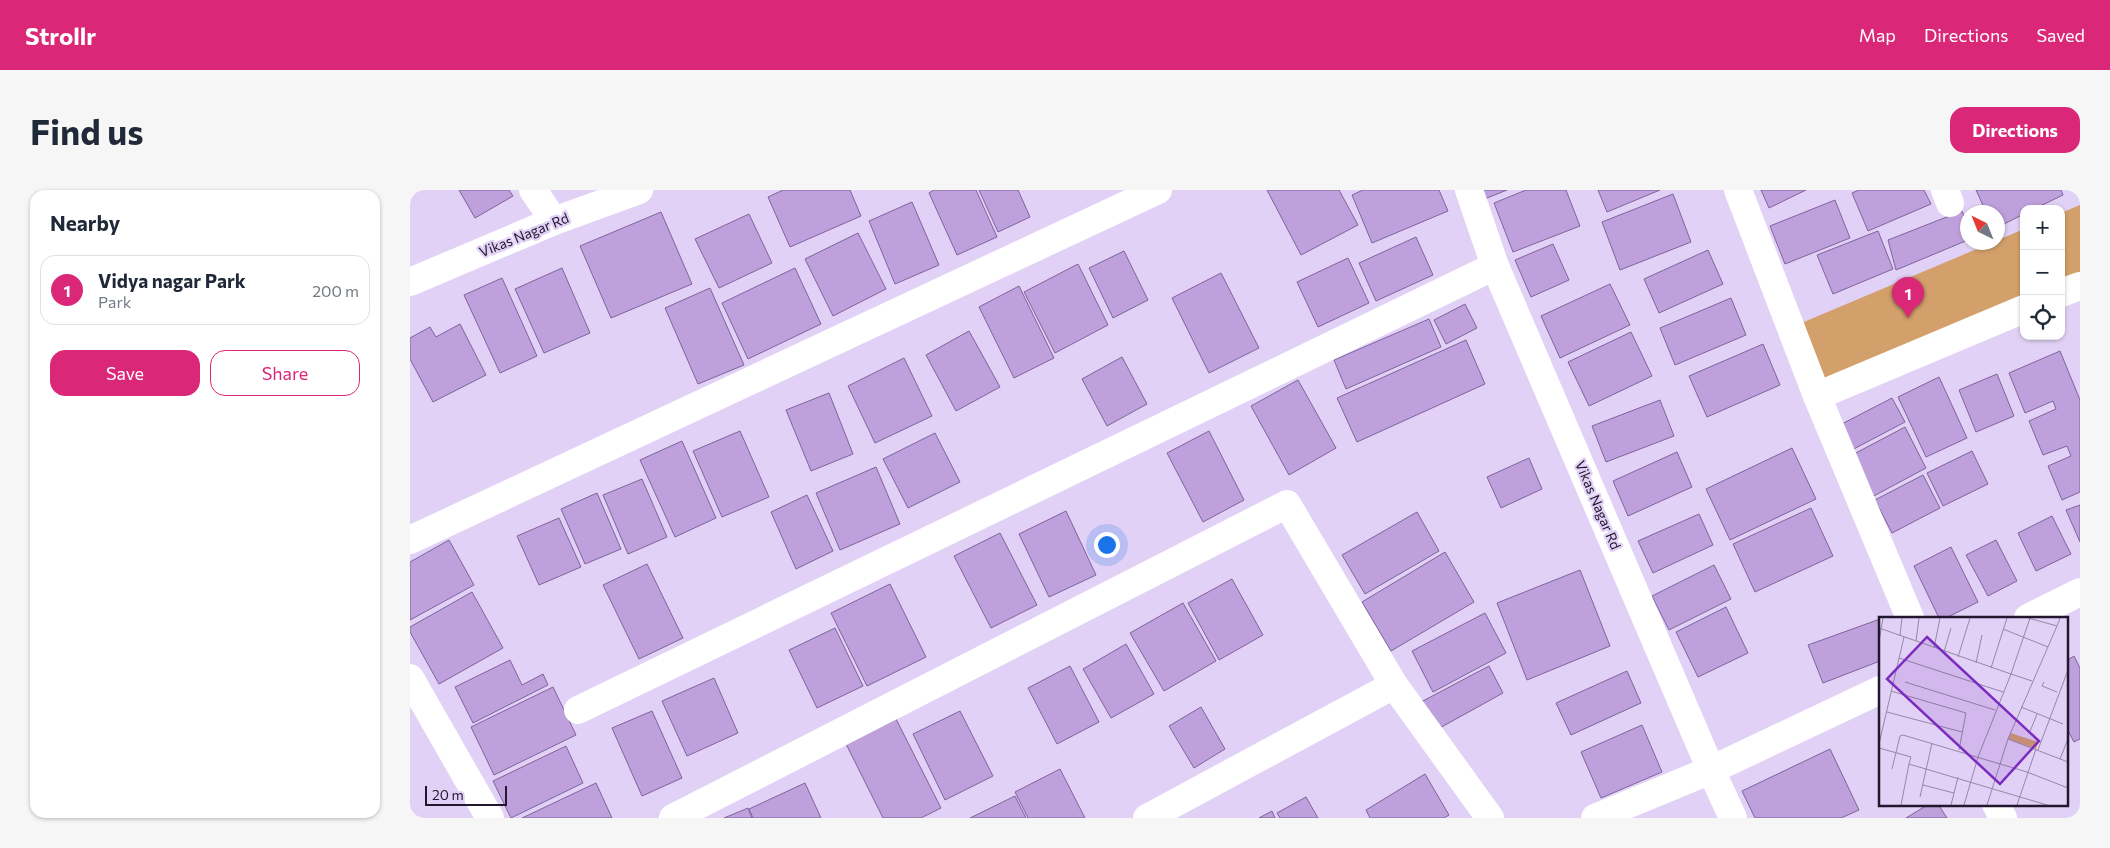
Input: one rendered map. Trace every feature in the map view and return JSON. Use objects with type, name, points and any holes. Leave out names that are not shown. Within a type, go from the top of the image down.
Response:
[{"type":"street","points":[[534,190],[554,221]]},
{"type":"street","name":"Vikas Nagar Rd","points":[[410,282],[554,221],[639,190]]},
{"type":"street","points":[[410,540],[1158,190]]},
{"type":"street","name":"Vikas Nagar Rd","points":[[1469,190],[1495,266],[1733,818]]},
{"type":"street","points":[[1738,190],[1817,396],[1910,617]]},
{"type":"street","points":[[578,710],[1495,266]]},
{"type":"street","points":[[2065,292],[2080,286]]},
{"type":"street","points":[[1817,396],[2020,311]]},
{"type":"street","points":[[673,818],[1287,504],[1394,685],[1490,818]]},
{"type":"street","points":[[2030,617],[2080,592]]},
{"type":"street","points":[[410,678],[490,818]]},
{"type":"street","points":[[1147,818],[1394,685]]},
{"type":"street","points":[[1595,818],[1711,770],[1879,690]]},
{"type":"street","points":[[1997,806],[2003,818]]},
{"type":"shaded area","points":[[2080,205],[2080,286],[2065,292],[2065,250],[2065,211]]},
{"type":"shaded area","points":[[2020,231],[2020,311],[1817,396],[1792,327],[1974,250],[2005,250],[2005,237]]},
{"type":"building","points":[[459,190],[509,190],[513,196],[475,218]]},
{"type":"building","points":[[783,190],[850,190],[861,216],[790,247],[768,197]]},
{"type":"building","points":[[934,190],[976,190],[997,237],[957,255],[929,193]]},
{"type":"building","points":[[979,190],[1018,190],[1030,217],[998,232]]},
{"type":"building","points":[[1267,190],[1339,190],[1358,225],[1301,255]]},
{"type":"building","points":[[1363,190],[1439,190],[1448,211],[1372,243],[1352,195]]},
{"type":"building","points":[[1478,190],[1507,190],[1482,200]]},
{"type":"building","points":[[1526,190],[1566,190],[1580,226],[1513,252],[1494,203]]},
{"type":"building","points":[[1598,190],[1660,190],[1607,212]]},
{"type":"building","points":[[1761,190],[1806,190],[1769,208]]},
{"type":"building","points":[[1859,190],[1924,190],[1931,204],[1868,231],[1852,193]]},
{"type":"building","points":[[1976,190],[2061,190],[2063,195],[2042,205],[2020,205],[2020,216],[2005,224],[2005,205],[1983,205]]},
{"type":"building","points":[[1673,194],[1691,242],[1620,270],[1602,222]]},
{"type":"building","points":[[1835,200],[1850,238],[1785,264],[1770,226]]},
{"type":"building","points":[[912,202],[939,265],[895,284],[869,221]]},
{"type":"building","points":[[661,212],[692,284],[611,318],[580,246]]},
{"type":"building","points":[[1960,212],[1960,243],[1896,270],[1888,240]]},
{"type":"building","points":[[749,214],[772,263],[719,288],[695,239]]},
{"type":"building","points":[[1878,231],[1893,269],[1833,294],[1817,255]]},
{"type":"building","points":[[858,233],[886,289],[833,316],[805,259]]},
{"type":"building","points":[[1416,237],[1433,275],[1376,301],[1359,263]]},
{"type":"building","points":[[1553,244],[1569,280],[1531,297],[1515,260]]},
{"type":"building","points":[[1708,250],[1723,284],[1659,313],[1644,279]]},
{"type":"building","points":[[1124,251],[1148,300],[1113,318],[1089,268]]},
{"type":"building","points":[[1348,258],[1369,303],[1318,327],[1297,282]]},
{"type":"building","points":[[1078,264],[1108,325],[1055,353],[1024,292]]},
{"type":"building","points":[[562,268],[590,333],[544,353],[515,289]]},
{"type":"building","points":[[795,268],[821,324],[748,359],[722,303]]},
{"type":"building","points":[[1221,273],[1259,348],[1209,373],[1172,298]]},
{"type":"building","points":[[502,278],[537,356],[500,373],[464,295]]},
{"type":"building","points":[[1610,284],[1630,325],[1560,358],[1541,316]]},
{"type":"building","points":[[1019,286],[1054,358],[1014,378],[979,307]]},
{"type":"building","points":[[710,288],[744,365],[698,384],[665,308]]},
{"type":"building","points":[[1731,298],[1746,335],[1675,365],[1660,328]]},
{"type":"building","points":[[1465,304],[1477,328],[1446,344],[1434,320]]},
{"type":"building","points":[[1429,319],[1441,347],[1346,389],[1334,360]]},
{"type":"building","points":[[460,324],[486,375],[433,402],[410,359],[410,338],[430,327],[436,337]]},
{"type":"building","points":[[969,331],[1000,387],[956,411],[926,355]]},
{"type":"building","points":[[1631,332],[1652,376],[1589,406],[1568,362]]},
{"type":"building","points":[[1466,340],[1485,384],[1357,442],[1337,398]]},
{"type":"building","points":[[1763,344],[1780,385],[1707,417],[1689,376]]},
{"type":"building","points":[[2060,351],[2080,400],[2080,492],[2062,500],[2048,466],[2071,456],[2067,446],[2043,455],[2029,421],[2056,409],[2053,401],[2025,413],[2009,373]]},
{"type":"building","points":[[1122,357],[1147,404],[1107,426],[1082,379]]},
{"type":"building","points":[[904,358],[932,416],[875,443],[848,386]]},
{"type":"building","points":[[1997,374],[2014,416],[1976,432],[1959,390]]},
{"type":"building","points":[[1939,377],[1967,438],[1926,457],[1898,397]]},
{"type":"building","points":[[1298,380],[1336,448],[1289,475],[1251,406]]},
{"type":"building","points":[[829,393],[853,454],[811,471],[786,410]]},
{"type":"building","points":[[1892,398],[1905,422],[1848,452],[1836,427]]},
{"type":"building","points":[[1660,400],[1674,436],[1606,462],[1592,426]]},
{"type":"building","points":[[1905,427],[1926,468],[1870,498],[1852,455]]},
{"type":"building","points":[[740,431],[769,497],[722,517],[693,451]]},
{"type":"building","points":[[1209,431],[1244,500],[1203,522],[1167,453]]},
{"type":"building","points":[[935,433],[960,482],[908,508],[883,459]]},
{"type":"building","points":[[682,441],[716,518],[675,537],[640,460]]},
{"type":"building","points":[[1792,448],[1816,499],[1730,540],[1706,489]]},
{"type":"building","points":[[1972,451],[1988,484],[1943,506],[1927,473]]},
{"type":"building","points":[[1677,452],[1692,487],[1628,516],[1613,481]]},
{"type":"building","points":[[1529,458],[1542,489],[1501,508],[1487,477]]},
{"type":"building","points":[[876,467],[900,524],[840,550],[816,493]]},
{"type":"building","points":[[1923,475],[1940,508],[1892,533],[1875,500]]},
{"type":"building","points":[[642,479],[667,537],[628,554],[603,495]]},
{"type":"building","points":[[597,493],[621,549],[585,564],[561,509]]},
{"type":"building","points":[[807,495],[833,551],[796,569],[771,512]]},
{"type":"building","points":[[2080,505],[2080,542],[2066,510]]},
{"type":"building","points":[[1811,508],[1833,556],[1755,592],[1733,544]]},
{"type":"building","points":[[1066,511],[1096,575],[1049,597],[1019,534]]},
{"type":"building","points":[[1417,512],[1439,551],[1365,594],[1342,555]]},
{"type":"building","points":[[1699,514],[1713,545],[1653,573],[1638,541]]},
{"type":"building","points":[[2052,516],[2071,554],[2036,571],[2018,533]]},
{"type":"building","points":[[559,518],[581,567],[539,585],[517,536]]},
{"type":"building","points":[[1000,533],[1037,605],[991,628],[954,556]]},
{"type":"building","points":[[449,540],[474,585],[410,620],[410,562]]},
{"type":"building","points":[[1996,540],[2017,581],[1988,596],[1966,555]]},
{"type":"building","points":[[1951,547],[1978,602],[1948,617],[1939,617],[1914,566]]},
{"type":"building","points":[[1445,552],[1474,602],[1391,651],[1362,602]]},
{"type":"building","points":[[647,564],[683,638],[639,659],[603,585]]},
{"type":"building","points":[[1714,565],[1731,599],[1669,630],[1652,596]]},
{"type":"building","points":[[1580,570],[1610,646],[1527,680],[1497,603]]},
{"type":"building","points":[[1232,579],[1263,635],[1219,660],[1188,603]]},
{"type":"building","points":[[890,584],[926,657],[867,686],[831,613]]},
{"type":"building","points":[[472,592],[503,648],[439,684],[410,632],[410,627]]},
{"type":"building","points":[[1183,603],[1216,661],[1164,691],[1130,633]]},
{"type":"building","points":[[1726,607],[1748,653],[1698,677],[1676,632]]},
{"type":"building","points":[[1485,613],[1506,653],[1433,692],[1412,651]]},
{"type":"building","points":[[1879,619],[1879,661],[1823,683],[1808,645]]},
{"type":"building","points":[[835,628],[863,686],[817,708],[789,650]]},
{"type":"building","points":[[1126,644],[1154,694],[1111,718],[1083,669]]},
{"type":"building","points":[[2074,656],[2080,668],[2080,739],[2074,742],[2068,731],[2068,660]]},
{"type":"building","points":[[510,660],[522,685],[543,674],[548,685],[473,723],[455,687]]},
{"type":"building","points":[[1070,666],[1099,722],[1057,744],[1028,688]]},
{"type":"building","points":[[1489,666],[1503,693],[1436,730],[1421,702]]},
{"type":"building","points":[[1627,671],[1641,703],[1571,735],[1556,703]]},
{"type":"building","points":[[714,678],[738,733],[687,756],[662,701]]},
{"type":"building","points":[[553,687],[576,735],[494,775],[471,727]]},
{"type":"building","points":[[1201,707],[1225,749],[1194,768],[1169,726]]},
{"type":"building","points":[[652,711],[682,778],[642,796],[612,728]]},
{"type":"building","points":[[960,711],[993,776],[945,800],[913,734]]},
{"type":"building","points":[[896,719],[941,808],[921,818],[883,818],[846,744]]},
{"type":"building","points":[[1642,725],[1662,772],[1601,798],[1581,752]]},
{"type":"building","points":[[566,746],[583,783],[511,818],[493,781]]},
{"type":"building","points":[[1830,749],[1859,810],[1841,818],[1755,818],[1742,791]]},
{"type":"building","points":[[1060,769],[1085,818],[1028,818],[1015,792]]},
{"type":"building","points":[[1425,774],[1449,815],[1444,818],[1370,818],[1366,810]]},
{"type":"building","points":[[596,783],[612,818],[522,818]]},
{"type":"building","points":[[805,783],[821,818],[753,818],[749,809]]},
{"type":"building","points":[[1015,796],[1026,818],[970,818]]},
{"type":"building","points":[[1306,797],[1318,818],[1280,818],[1277,813]]},
{"type":"building","points":[[1926,806],[1939,806],[1947,818],[1906,818]]},
{"type":"building","points":[[748,808],[752,818],[724,818]]},
{"type":"building","points":[[1272,811],[1275,818],[1259,818]]},
{"type":"place","name":"Vidya nagar Park","points":[[1908,318]]}]
